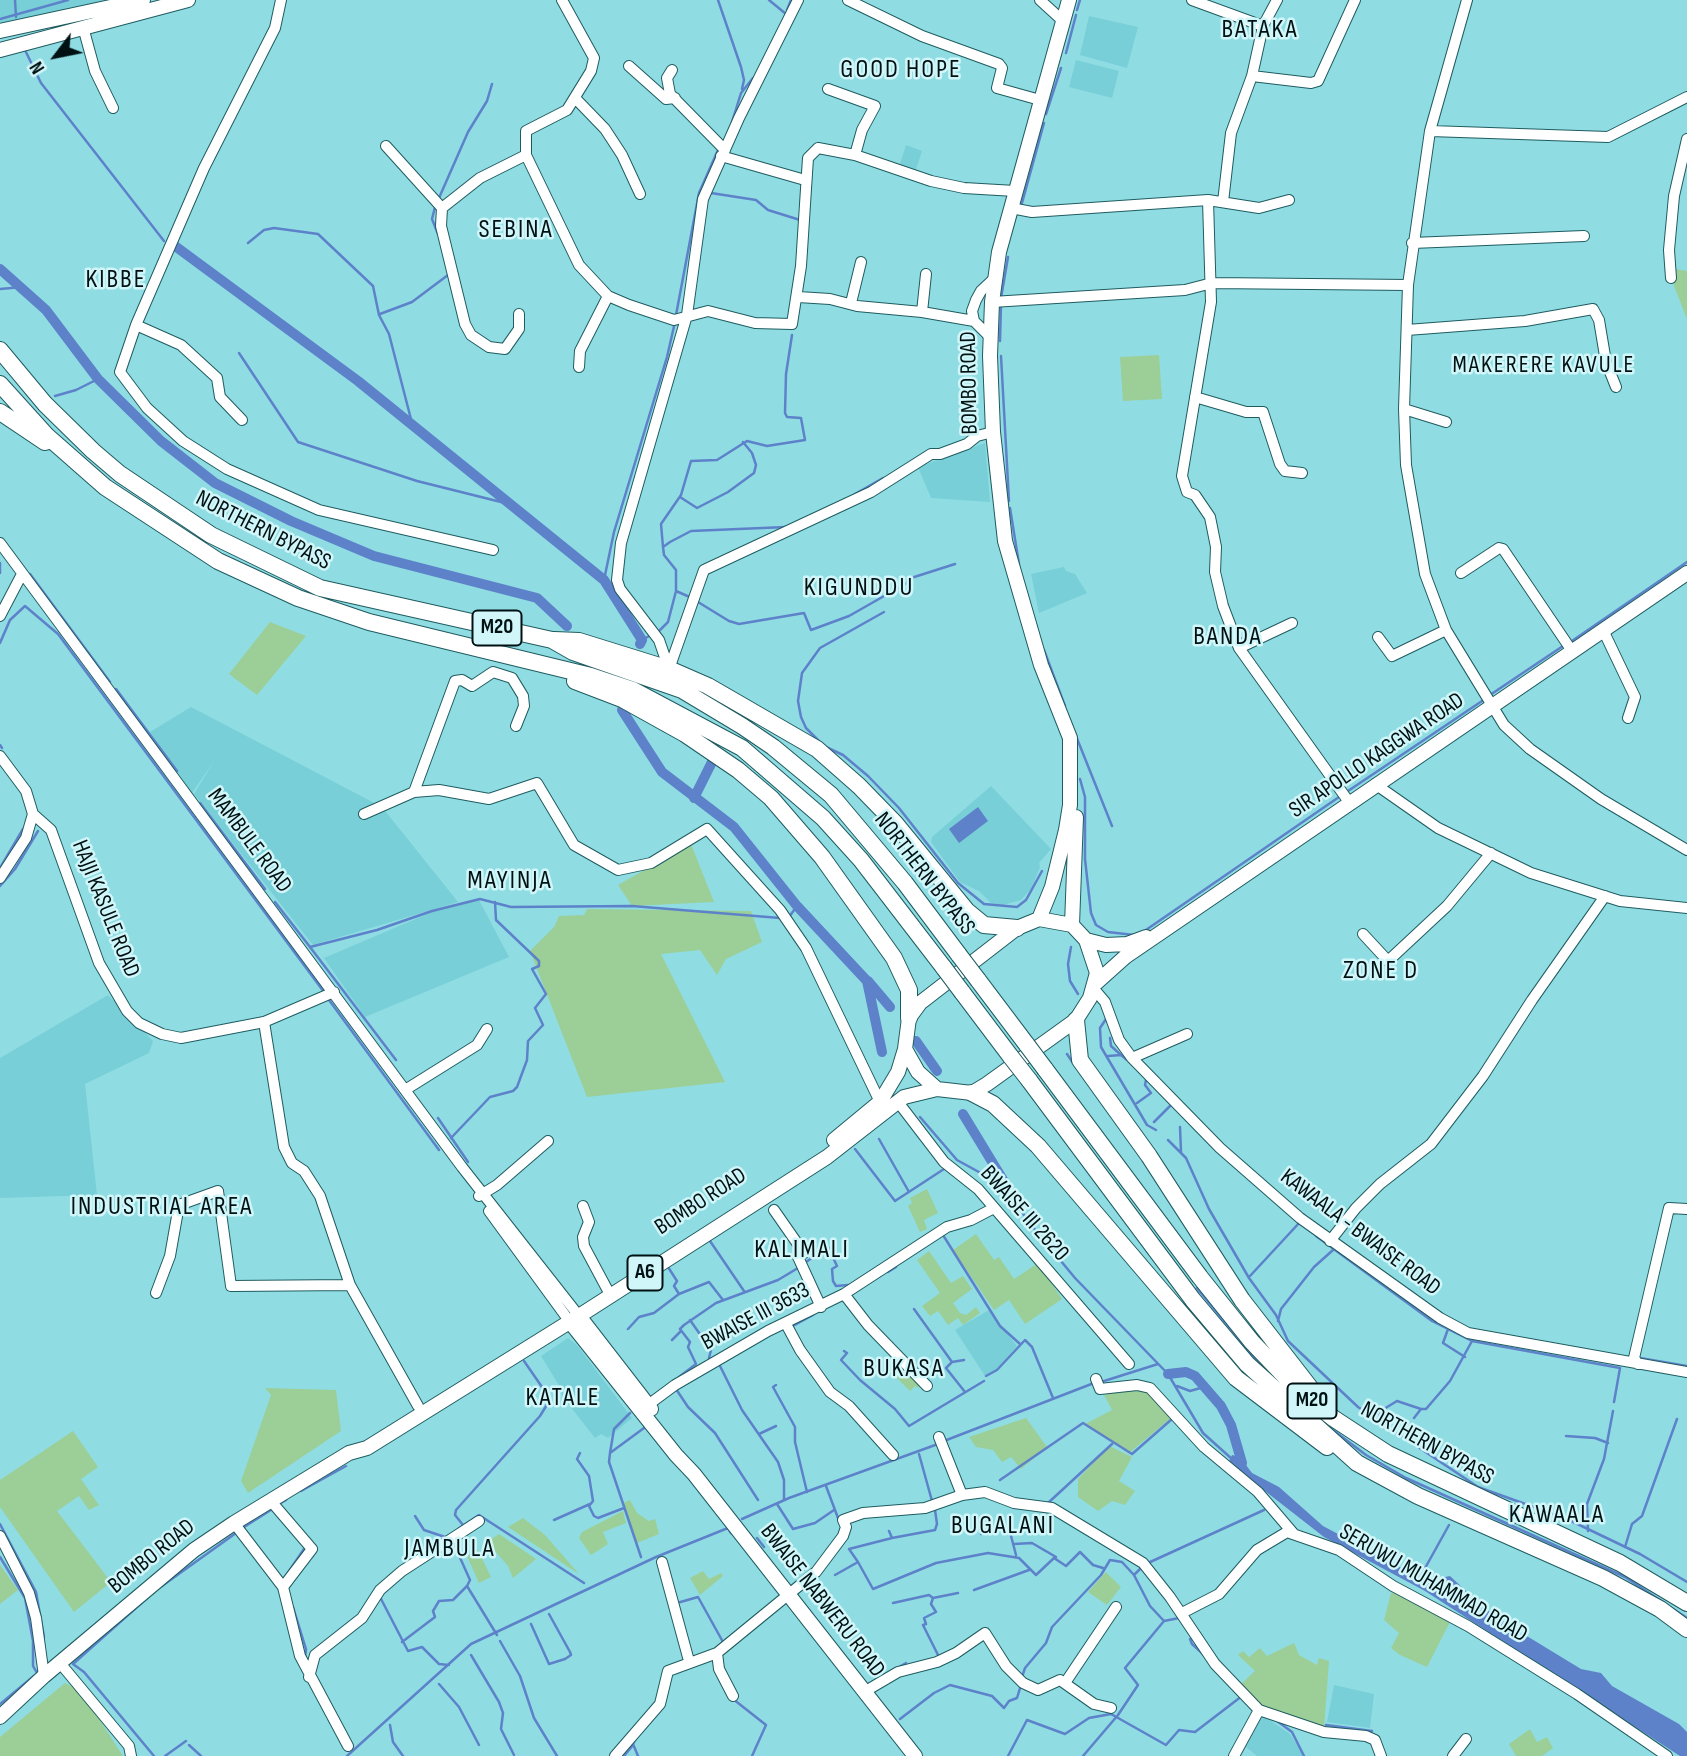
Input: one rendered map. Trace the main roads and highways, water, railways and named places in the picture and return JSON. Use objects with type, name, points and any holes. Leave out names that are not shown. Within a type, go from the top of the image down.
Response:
[{"type":"highway","points":[[0,335],[45,404]]},
{"type":"highway","name":"NORTHERN BYPASS","points":[[0,351],[45,404],[93,451],[145,492],[211,535],[320,588],[552,640],[573,652],[682,690],[783,755],[831,795],[859,826],[1252,1342],[1296,1388],[1333,1418],[1388,1454],[1620,1563],[1687,1603]]},
{"type":"highway","name":"NORTHERN BYPASS","points":[[0,384],[65,453],[132,507],[218,561],[298,598],[369,622],[634,690],[742,748],[823,818],[860,860],[1193,1300],[1247,1364],[1357,1463],[1418,1496],[1603,1578],[1660,1609],[1687,1629]]},
{"type":"highway","points":[[0,412],[16,426],[65,453]]},
{"type":"highway","points":[[552,640],[579,641],[669,669],[708,686],[817,749],[895,823],[967,911],[984,925],[1017,928]]},
{"type":"highway","points":[[541,665],[622,699],[685,734],[738,770],[771,798],[822,857],[894,958],[909,990],[909,1018]]},
{"type":"highway","points":[[1076,1020],[1080,1060],[1149,1156],[1255,1318],[1333,1418]]},
{"type":"highway","points":[[972,1093],[993,1104],[1038,1146],[1236,1378],[1312,1437],[1357,1463]]},
{"type":"main road","points":[[0,31],[142,0]]},
{"type":"main road","points":[[0,50],[188,0]]},
{"type":"main road","name":"BOMBO ROAD","points":[[1038,919],[1060,861],[1070,805],[1070,738],[1041,665],[1012,571],[993,432],[992,302],[1015,191],[1069,0]]},
{"type":"main road","name":"SIR APOLLO KAGGWA ROAD","points":[[1076,1020],[1095,986],[1125,957],[1687,573]]},
{"type":"main road","name":"BOMBO ROAD","points":[[1070,764],[1077,794],[1072,925]]},
{"type":"main road","points":[[909,1018],[920,1003],[1017,928],[1038,919],[1072,925],[1086,940],[1096,963],[1095,986]]},
{"type":"main road","points":[[1086,940],[1106,945],[1127,944],[1165,930]]},
{"type":"main road","name":"BOMBO ROAD","points":[[0,1717],[60,1662],[194,1550],[348,1453],[362,1440],[572,1315],[607,1289],[825,1148],[880,1101],[898,1072],[905,1049],[909,1018]]},
{"type":"main road","points":[[905,1049],[918,1072],[937,1089],[972,1093],[1076,1020]]},
{"type":"main road","name":"BOMBO ROAD","points":[[348,1453],[367,1448],[572,1315],[827,1157],[914,1092],[937,1089]]},
{"type":"main road","name":"BWAISE NABWERU ROAD","points":[[572,1315],[648,1405],[682,1450],[694,1474]]},
{"type":"main road","name":"BWAISE NABWERU ROAD","points":[[572,1315],[676,1455],[694,1474],[915,1756]]},
{"type":"waterway","points":[[15,0],[16,17]]},
{"type":"waterway","points":[[0,19],[68,0]]},
{"type":"waterway","points":[[718,0],[741,67],[744,80],[742,89]]},
{"type":"waterway","points":[[769,0],[786,14]]},
{"type":"waterway","points":[[787,10],[791,0]]},
{"type":"waterway","points":[[1077,10],[1080,0]]},
{"type":"waterway","points":[[1066,53],[1076,15]]},
{"type":"waterway","points":[[24,48],[41,83],[164,241]]},
{"type":"waterway","points":[[1046,114],[1061,68]]},
{"type":"waterway","points":[[732,122],[741,93],[753,78]]},
{"type":"waterway","points":[[439,198],[468,132],[487,101],[492,84]]},
{"type":"waterway","points":[[1022,203],[1044,123]]},
{"type":"waterway","points":[[676,315],[699,193],[718,150]]},
{"type":"waterway","points":[[711,193],[756,200],[768,210],[800,220]]},
{"type":"waterway","points":[[435,207],[432,219],[438,234]]},
{"type":"waterway","points":[[248,243],[264,230],[274,228],[318,234],[373,286],[379,315],[389,334],[413,427]]},
{"type":"waterway","points":[[175,246],[358,381],[604,580],[642,640],[640,644]]},
{"type":"waterway","points":[[1001,298],[1008,257]]},
{"type":"waterway","points":[[0,269],[46,310],[98,379],[161,441],[215,483],[291,521],[374,556],[537,598],[567,626]]},
{"type":"waterway","points":[[380,314],[412,302],[448,275]]},
{"type":"waterway","points":[[0,289],[22,287]]},
{"type":"waterway","points":[[1000,341],[1001,305]]},
{"type":"waterway","points":[[604,580],[614,532],[675,322]]},
{"type":"waterway","points":[[663,547],[661,524],[681,495],[691,461],[717,460],[747,441],[767,446],[805,440],[801,418],[787,417],[785,413],[786,374],[792,335]]},
{"type":"waterway","points":[[239,353],[298,442],[417,481],[505,503]]},
{"type":"waterway","points":[[1001,356],[1009,501]]},
{"type":"waterway","points":[[55,396],[76,390],[98,379]]},
{"type":"waterway","points":[[680,497],[697,508],[728,492],[754,473],[756,465],[752,453],[743,442]]},
{"type":"waterway","points":[[855,494],[883,478]]},
{"type":"waterway","points":[[1010,508],[1019,564]]},
{"type":"waterway","points":[[657,633],[668,622],[676,591],[676,570],[664,555],[663,547],[691,531],[786,527]]},
{"type":"waterway","points":[[1569,643],[1687,562]]},
{"type":"waterway","points":[[0,563],[0,573]]},
{"type":"waterway","points":[[698,602],[739,624],[804,613],[811,630],[849,616],[907,583],[908,579],[955,564]]},
{"type":"waterway","points":[[30,574],[110,682]]},
{"type":"waterway","points":[[676,591],[692,598]]},
{"type":"waterway","points":[[0,643],[10,620],[25,606],[58,634],[324,992]]},
{"type":"waterway","points":[[821,743],[806,728],[801,717],[798,701],[802,673],[820,648],[884,612]]},
{"type":"waterway","points":[[642,640],[651,635]]},
{"type":"waterway","points":[[1490,695],[1563,646]]},
{"type":"waterway","points":[[1044,650],[1065,706]]},
{"type":"waterway","points":[[116,689],[177,771]]},
{"type":"waterway","points":[[1345,793],[1485,699]]},
{"type":"waterway","points":[[622,710],[662,772],[734,827],[797,906],[867,981],[882,1052]]},
{"type":"waterway","points":[[1076,736],[1112,826]]},
{"type":"waterway","points":[[826,747],[843,755],[868,776],[899,808],[958,883],[984,904],[1017,907],[1026,900],[1042,871]]},
{"type":"waterway","points":[[694,798],[713,760]]},
{"type":"waterway","points":[[1080,779],[1085,797],[1085,859],[1091,913],[1096,925],[1108,932],[1134,935]]},
{"type":"waterway","points":[[1143,932],[1339,797]]},
{"type":"waterway","points":[[200,803],[265,889]]},
{"type":"waterway","points":[[0,868],[23,829]]},
{"type":"waterway","points":[[0,886],[15,869],[38,831]]},
{"type":"waterway","points":[[275,902],[310,947],[480,899],[511,907],[632,906],[780,918]]},
{"type":"waterway","points":[[451,1138],[490,1097],[513,1091],[517,1087],[527,1060],[528,1041],[543,1025],[535,1008],[546,994],[532,969],[539,966],[539,961],[496,920],[495,902]]},
{"type":"waterway","points":[[789,917],[797,906]]},
{"type":"waterway","points":[[310,947],[396,1060]]},
{"type":"waterway","points":[[1071,947],[1068,964],[1070,981],[1078,994]]},
{"type":"waterway","points":[[868,981],[890,1007]]},
{"type":"waterway","points":[[329,1000],[439,1150]]},
{"type":"waterway","points":[[1106,1019],[1100,1028],[1101,1047],[1147,1125],[1156,1130]]},
{"type":"waterway","points":[[1110,1038],[1111,1046],[1121,1055]]},
{"type":"waterway","points":[[916,1041],[937,1071]]},
{"type":"waterway","points":[[1067,1054],[1073,1063]]},
{"type":"waterway","points":[[1108,1056],[1121,1055],[1127,1060]]},
{"type":"waterway","points":[[1137,1103],[1151,1093],[1145,1085],[1146,1080]]},
{"type":"waterway","points":[[1154,1122],[1172,1104]]},
{"type":"waterway","points":[[963,1114],[1008,1188]]},
{"type":"waterway","points":[[920,1117],[957,1160],[1008,1188],[1027,1220],[1075,1278],[1168,1374],[1203,1433],[1232,1459]]},
{"type":"waterway","points":[[438,1118],[468,1162]]},
{"type":"waterway","points":[[1180,1127],[1181,1152]]},
{"type":"waterway","points":[[879,1139],[909,1192]]},
{"type":"waterway","points":[[1168,1140],[1186,1158],[1209,1209],[1249,1278],[1276,1315],[1288,1341],[1358,1407],[1478,1487],[1567,1519],[1640,1554],[1687,1582]]},
{"type":"waterway","points":[[855,1149],[895,1201],[944,1169]]},
{"type":"waterway","points":[[1250,1276],[1300,1222]]},
{"type":"waterway","points":[[943,1235],[1000,1326],[1020,1344]]},
{"type":"waterway","points":[[1316,1236],[1432,1321],[1472,1341],[1620,1368],[1614,1402]]},
{"type":"waterway","points":[[710,1241],[744,1291]]},
{"type":"waterway","points":[[806,1262],[828,1247],[837,1266],[832,1269],[833,1281],[836,1286],[848,1285]]},
{"type":"waterway","points":[[1278,1321],[1281,1309],[1314,1267],[1333,1250]]},
{"type":"waterway","points":[[668,1267],[677,1281],[674,1286],[679,1294]]},
{"type":"waterway","points":[[888,1272],[896,1267]]},
{"type":"waterway","points":[[679,1377],[696,1364],[688,1347],[690,1342],[680,1329],[684,1325],[716,1303],[778,1280],[798,1268]]},
{"type":"waterway","points":[[628,1329],[639,1317],[654,1313],[679,1294],[709,1282],[723,1300]]},
{"type":"waterway","points":[[1197,1288],[1259,1364]]},
{"type":"waterway","points":[[914,1309],[952,1362]]},
{"type":"waterway","points":[[791,1327],[813,1315]]},
{"type":"waterway","points":[[690,1320],[711,1350],[709,1358]]},
{"type":"waterway","points":[[1448,1329],[1443,1343],[1465,1357]]},
{"type":"waterway","points":[[672,1340],[681,1331]]},
{"type":"waterway","points":[[986,1376],[997,1370],[1025,1340],[1032,1347],[1053,1398]]},
{"type":"waterway","points":[[1414,1418],[1421,1409],[1426,1409],[1450,1381],[1472,1341]]},
{"type":"waterway","points":[[844,1351],[847,1353],[841,1360],[895,1409],[909,1426],[984,1381]]},
{"type":"waterway","points":[[1640,1358],[1687,1366]]},
{"type":"waterway","points":[[964,1360],[952,1362],[946,1368],[965,1392]]},
{"type":"waterway","points":[[463,1525],[455,1515],[456,1510],[540,1416],[548,1403],[542,1387],[524,1361]]},
{"type":"waterway","points":[[1101,1382],[1158,1364]]},
{"type":"waterway","points":[[720,1366],[742,1410],[778,1462],[784,1480],[784,1500]]},
{"type":"waterway","points":[[1168,1374],[1186,1372],[1195,1376],[1221,1406],[1231,1425],[1242,1463]]},
{"type":"waterway","points":[[944,1441],[1094,1383]]},
{"type":"waterway","points":[[776,1385],[773,1387],[795,1427],[795,1442],[807,1492]]},
{"type":"waterway","points":[[1177,1386],[1190,1391],[1204,1387]]},
{"type":"waterway","points":[[676,1389],[688,1407],[715,1433],[758,1500]]},
{"type":"waterway","points":[[1379,1423],[1379,1412],[1397,1401],[1421,1409]]},
{"type":"waterway","points":[[1588,1531],[1587,1504],[1604,1459],[1613,1411]]},
{"type":"waterway","points":[[610,1453],[614,1429],[630,1413]]},
{"type":"waterway","points":[[1000,1480],[1083,1423],[1132,1454],[1172,1419]]},
{"type":"waterway","points":[[1625,1547],[1632,1524],[1642,1516],[1677,1419]]},
{"type":"waterway","points":[[1408,1441],[1411,1424]]},
{"type":"waterway","points":[[759,1434],[776,1426]]},
{"type":"waterway","points":[[1329,1427],[1366,1455],[1406,1478],[1625,1577],[1687,1618]]},
{"type":"waterway","points":[[641,1557],[609,1462],[610,1453],[644,1428]]},
{"type":"waterway","points":[[1566,1436],[1595,1438],[1608,1443]]},
{"type":"waterway","points":[[742,1519],[789,1498],[938,1444]]},
{"type":"waterway","points":[[1048,1503],[1112,1444]]},
{"type":"waterway","points":[[580,1453],[577,1459],[589,1476],[593,1501],[589,1506],[594,1516],[598,1518],[624,1508]]},
{"type":"waterway","points":[[919,1454],[932,1501]]},
{"type":"waterway","points":[[301,1491],[346,1466]]},
{"type":"waterway","points":[[826,1486],[838,1518]]},
{"type":"waterway","points":[[279,1504],[286,1500]]},
{"type":"waterway","points":[[554,1520],[590,1504]]},
{"type":"waterway","points":[[777,1504],[793,1529],[815,1523],[834,1510]]},
{"type":"waterway","points":[[241,1529],[274,1508]]},
{"type":"waterway","points":[[889,1531],[892,1538],[935,1530],[935,1510]]},
{"type":"waterway","points":[[1148,1563],[1264,1510]]},
{"type":"waterway","points":[[458,1529],[479,1515],[584,1583]]},
{"type":"waterway","points":[[415,1516],[424,1530],[448,1538]]},
{"type":"waterway","points":[[0,1524],[36,1592],[44,1637]]},
{"type":"waterway","points":[[1419,1579],[1449,1525]]},
{"type":"waterway","points":[[347,1756],[471,1644],[656,1557],[728,1528],[731,1533]]},
{"type":"waterway","points":[[981,1534],[1005,1528],[1010,1532],[1016,1555]]},
{"type":"waterway","points":[[162,1586],[236,1533]]},
{"type":"waterway","points":[[757,1538],[764,1547]]},
{"type":"waterway","points":[[835,1575],[858,1562],[849,1549],[892,1538]]},
{"type":"waterway","points":[[1014,1544],[1032,1543],[1056,1557]]},
{"type":"waterway","points":[[285,1577],[306,1546]]},
{"type":"waterway","points":[[457,1551],[470,1580],[467,1586],[497,1635]]},
{"type":"waterway","points":[[858,1562],[873,1589],[936,1563],[988,1553],[1019,1558],[1036,1575],[1054,1558],[1066,1566],[1080,1552],[1093,1565],[1103,1568]]},
{"type":"waterway","points":[[0,1557],[25,1598],[33,1641],[33,1666],[37,1673]]},
{"type":"waterway","points":[[1022,1677],[1025,1668],[1046,1643],[1052,1627],[1101,1575],[1110,1560],[1122,1562],[1134,1575]]},
{"type":"waterway","points":[[1142,1567],[1134,1575],[1150,1606],[1164,1621],[1179,1618]]},
{"type":"waterway","points":[[974,1590],[1029,1570]]},
{"type":"waterway","points":[[402,1642],[435,1617],[433,1611],[439,1601],[453,1600],[467,1586]]},
{"type":"waterway","points":[[893,1603],[929,1595],[933,1598],[958,1593]]},
{"type":"waterway","points":[[380,1597],[408,1651],[422,1647],[439,1664],[449,1665]]},
{"type":"waterway","points":[[677,1603],[698,1597],[723,1642]]},
{"type":"waterway","points":[[933,1598],[931,1604],[936,1612],[924,1618],[926,1624],[923,1625],[939,1657]]},
{"type":"waterway","points":[[146,1599],[73,1664],[84,1672],[154,1756]]},
{"type":"waterway","points":[[293,1607],[306,1649],[305,1658]]},
{"type":"waterway","points":[[531,1624],[549,1664],[565,1659],[571,1655],[570,1652],[549,1614]]},
{"type":"waterway","points":[[1083,1756],[1118,1715],[1138,1685],[1125,1668],[1164,1621]]},
{"type":"waterway","points":[[1194,1637],[1190,1639],[1192,1644],[1203,1654]]},
{"type":"waterway","points":[[500,1641],[520,1676],[534,1718],[557,1756]]},
{"type":"waterway","points":[[471,1655],[499,1702],[503,1713],[501,1729],[514,1755]]},
{"type":"waterway","points":[[899,1667],[906,1663]]},
{"type":"waterway","points":[[0,1704],[35,1675]]},
{"type":"waterway","points":[[439,1684],[459,1707],[479,1745]]},
{"type":"waterway","points":[[900,1719],[934,1693],[950,1685],[992,1696],[1004,1708],[1009,1701],[1017,1698],[1021,1685]]},
{"type":"waterway","points":[[1008,1756],[1027,1720],[1065,1734],[1089,1718],[1111,1714],[1166,1745],[1179,1730],[1195,1732],[1242,1696]]},
{"type":"waterway","points":[[733,1699],[766,1725],[752,1756]]},
{"type":"waterway","points":[[1277,1721],[1292,1732],[1304,1756]]},
{"type":"waterway","points":[[390,1725],[393,1742],[403,1756]]},
{"type":"waterway","points":[[1326,1725],[1372,1731]]},
{"type":"waterway","points":[[635,1740],[633,1744],[638,1756]]},
{"type":"waterway","points":[[165,1756],[186,1741]]},
{"type":"waterway","points":[[189,1745],[201,1756]]},
{"type":"waterway","points":[[624,1756],[633,1745]]},
{"type":"district","name":"BATAKA","points":[[1260,30]]},
{"type":"district","name":"GOOD HOPE","points":[[901,70]]},
{"type":"district","name":"SEBINA","points":[[516,230]]},
{"type":"district","name":"KIBBE","points":[[116,280]]},
{"type":"district","name":"MAKERERE KAVULE","points":[[1544,366]]},
{"type":"district","name":"KIGUNDDU","points":[[859,588]]},
{"type":"district","name":"BANDA","points":[[1228,637]]},
{"type":"district","name":"MAYINJA","points":[[510,881]]},
{"type":"district","name":"ZONE D","points":[[1381,971]]},
{"type":"district","name":"INDUSTRIAL AREA","points":[[162,1207]]},
{"type":"district","name":"KALIMALI","points":[[802,1250]]},
{"type":"district","name":"BUKASA","points":[[904,1369]]},
{"type":"district","name":"KATALE","points":[[563,1398]]},
{"type":"district","name":"KAWAALA","points":[[1557,1515]]},
{"type":"district","name":"BUGALANI","points":[[1003,1526]]},
{"type":"district","name":"JAMBULA","points":[[450,1549]]}]
